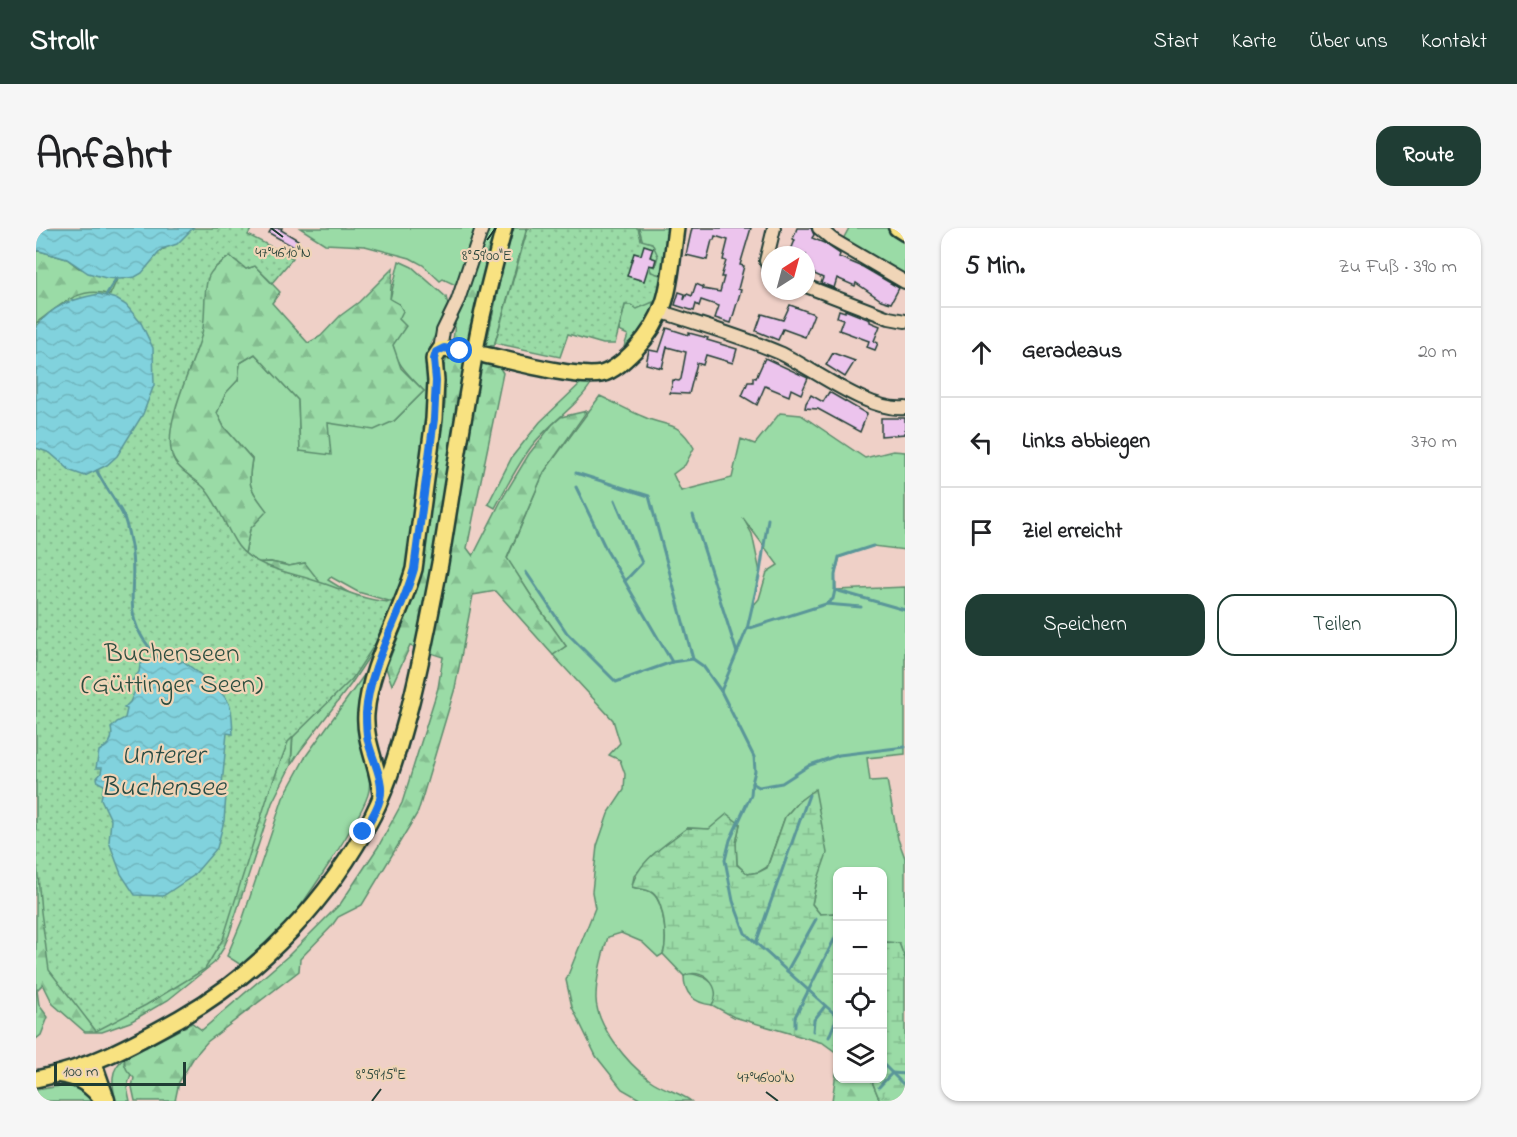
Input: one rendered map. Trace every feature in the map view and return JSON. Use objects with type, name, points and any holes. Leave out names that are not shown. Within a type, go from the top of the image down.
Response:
[{"type":"highway","points":[[93,1063],[105,1101]]},
{"type":"highway","points":[[59,1074],[78,1078],[105,1101]]},
{"type":"main road","points":[[36,1079],[93,1063],[151,1035],[195,1010],[259,962],[292,930],[337,875],[363,832],[381,797],[395,761],[429,626],[476,342],[504,228]]},
{"type":"main road","points":[[485,355],[584,375],[603,374],[620,364],[647,337],[662,312],[667,296],[676,228]]},
{"type":"main road","points":[[897,228],[905,233]]},
{"type":"main road","points":[[381,797],[380,780],[367,739],[366,714],[371,685],[385,644],[408,590],[416,561],[434,419],[436,381],[434,359],[440,350],[460,351]]},
{"type":"street","points":[[440,350],[443,331],[458,300],[482,228]]},
{"type":"street","points":[[770,246],[774,228]]},
{"type":"street","points":[[819,228],[839,244],[905,282]]},
{"type":"street","points":[[815,289],[889,318],[905,321]]},
{"type":"street","points":[[662,312],[742,338],[781,354],[870,403],[897,409],[905,408]]},
{"type":"green space","name":"Buchenseen (Güttinger Seen)","points":[[192,228],[252,228],[248,235],[293,258],[272,283],[255,266],[246,269],[230,256],[209,275],[205,293],[203,330],[171,427],[170,442],[174,460],[182,470],[206,490],[238,546],[253,559],[364,597],[394,602],[381,635],[352,679],[288,742],[269,792],[223,939],[205,969],[146,1005],[96,1031],[49,970],[41,912],[36,851],[36,323],[61,304],[80,295],[99,292],[110,295],[119,275],[157,254]]},
{"type":"green space","points":[[300,228],[482,228],[462,288],[443,279],[440,281],[423,265],[410,258],[365,246],[325,244]]},
{"type":"green space","points":[[482,228],[514,228],[505,257],[486,345],[503,373],[467,548],[473,556],[502,499],[529,454],[552,425],[561,417],[587,411],[544,472],[507,558],[566,646],[553,655],[496,591],[473,595],[455,688],[418,812],[362,905],[338,917],[300,959],[299,971],[207,1042],[194,1057],[179,1082],[175,1101],[135,1101],[132,1087],[134,1078],[125,1067],[125,1058],[192,1023],[202,1030],[288,956],[341,903],[378,847],[402,803],[438,688],[443,657],[410,646],[392,685],[386,668],[417,589],[445,403],[444,366],[453,340],[458,300]]},
{"type":"green space","points":[[513,228],[527,228],[494,346],[486,345],[505,257]]},
{"type":"green space","points":[[528,228],[638,228],[641,240],[652,243],[658,256],[655,267],[649,265],[651,272],[663,276],[654,310],[653,302],[637,309],[631,305],[625,305],[615,344],[603,344],[568,334],[560,357],[495,343]]},
{"type":"green space","points":[[639,228],[669,228],[663,276],[651,272]]},
{"type":"green space","points":[[849,228],[886,228],[905,240],[905,282],[841,243]]},
{"type":"green space","name":"Buchenseen (Güttinger Seen)","points":[[36,250],[67,259],[79,268],[120,279],[189,288],[230,256],[246,269],[255,266],[280,292],[272,303],[308,343],[321,336],[393,268],[390,299],[399,304],[403,311],[399,319],[406,326],[393,345],[401,368],[424,391],[394,421],[374,430],[328,423],[331,455],[300,451],[298,400],[255,354],[240,363],[238,380],[226,393],[217,413],[224,427],[252,459],[251,487],[267,511],[250,529],[243,563],[271,562],[289,566],[305,563],[319,581],[300,600],[291,765],[272,803],[229,935],[214,963],[168,1000],[130,1022],[102,1032],[85,1032],[53,1004],[43,984],[37,990],[39,1005],[48,1017],[41,1035],[36,1039],[36,601],[81,298],[56,309],[36,327]]},
{"type":"green space","points":[[399,261],[412,267],[446,297],[449,309],[430,345],[427,370],[431,410],[411,560],[396,603],[358,592],[331,577],[328,580],[356,597],[384,634],[351,684],[291,765],[305,563],[289,566],[271,562],[243,563],[250,529],[266,511],[251,487],[252,459],[224,427],[217,413],[226,392],[238,380],[240,363],[255,354],[298,400],[300,451],[327,423],[394,421],[424,391],[404,369],[394,350],[399,304],[390,299]]},
{"type":"green space","points":[[653,301],[648,321],[624,347],[628,335],[619,331],[625,305]]},
{"type":"green space","points":[[584,380],[592,382],[531,447],[495,508],[488,504],[512,457],[540,422]]},
{"type":"green space","points":[[600,396],[644,417],[672,426],[683,433],[694,448],[685,465],[673,474],[681,491],[732,478],[741,439],[755,444],[780,413],[801,415],[865,458],[893,451],[905,452],[905,550],[873,546],[840,557],[835,575],[836,590],[905,587],[905,754],[867,758],[870,781],[887,780],[898,839],[905,858],[905,959],[899,943],[887,942],[887,867],[833,867],[833,913],[820,914],[812,904],[816,885],[815,790],[798,802],[785,817],[767,867],[759,872],[747,874],[737,864],[736,843],[740,824],[709,829],[687,828],[650,859],[634,876],[632,887],[651,892],[662,911],[665,930],[663,954],[658,957],[642,942],[621,933],[608,937],[598,974],[596,997],[601,1020],[614,1043],[632,1064],[655,1083],[691,1101],[643,1101],[622,1089],[596,1056],[572,1007],[566,980],[595,908],[592,892],[597,846],[608,814],[624,790],[625,774],[620,760],[609,755],[620,743],[613,720],[553,655],[566,646],[507,559],[544,472]],"holes":[[[743,518],[778,565],[767,572],[759,599],[753,606],[760,572],[752,534]]]},
{"type":"green space","points":[[372,664],[358,718],[359,736],[370,783],[365,802],[329,864],[286,925],[273,940],[241,965],[227,956],[243,918],[283,798],[306,756]]},
{"type":"green space","points":[[815,789],[827,853],[812,904],[820,914],[833,913],[833,1050],[823,1043],[734,1017],[712,1005],[715,991],[709,980],[697,974],[684,976],[663,954],[664,920],[655,896],[649,891],[632,887],[646,861],[662,847],[687,828],[709,829],[727,814],[740,824],[736,843],[737,865],[748,874],[767,868],[785,817],[798,802]]},
{"type":"green space","points":[[887,942],[899,943],[905,959],[905,1101],[880,1101],[873,1083],[887,1083]]},
{"type":"green space","points":[[689,973],[707,979],[715,987],[716,998],[712,1005],[695,1000],[688,993],[684,976]]},
{"type":"green space","points":[[125,1058],[124,1063],[131,1074],[127,1087],[130,1101],[116,1101],[114,1072]]},
{"type":"green space","points":[[834,1083],[873,1083],[880,1101],[832,1101]]},
{"type":"green space","points":[[73,1084],[89,1094],[93,1101],[36,1101],[36,1090]]},
{"type":"water","points":[[36,228],[193,228],[177,244],[162,249],[142,273],[135,277],[120,279],[88,273],[67,259],[36,250]]},
{"type":"water","points":[[99,294],[126,305],[141,323],[153,348],[154,385],[143,414],[117,456],[107,465],[85,476],[71,471],[50,453],[36,448],[36,327],[56,308],[80,298]]},
{"type":"water","name":"Unterer Buchensee","points":[[165,653],[172,653],[179,663],[183,661],[205,678],[211,676],[216,688],[229,704],[233,734],[227,733],[222,785],[226,795],[224,821],[217,848],[193,876],[163,896],[135,895],[121,874],[109,842],[111,820],[101,799],[104,785],[98,782],[97,778],[102,768],[96,768],[99,751],[111,739],[111,728],[125,718],[127,709],[124,708],[130,702],[139,682],[132,681],[139,672],[140,665]]},
{"type":"building","points":[[272,228],[282,228],[281,230],[298,240],[294,247],[269,233]]},
{"type":"building","points":[[692,228],[751,228],[740,265],[744,266],[738,289],[741,290],[731,323],[715,318],[719,306],[701,300],[699,306],[696,304],[694,311],[675,305],[679,292],[685,294],[684,300],[687,294],[692,296],[696,284],[703,289],[720,292],[724,277],[721,277],[726,261],[723,260],[728,240],[715,236],[707,260],[686,255]]},
{"type":"building","points":[[797,228],[811,228],[814,235],[812,238],[840,254],[839,257],[863,267],[899,288],[891,303],[881,300],[856,283],[855,286],[837,278],[834,288],[821,283],[823,278],[815,274],[815,246],[793,246],[795,240],[793,239]]},
{"type":"building","points":[[644,245],[653,248],[650,257],[656,259],[654,266],[649,265],[644,281],[627,276],[634,253],[641,255]]},
{"type":"building","points":[[790,305],[814,314],[805,337],[783,329],[778,340],[756,331],[762,314],[783,320]]},
{"type":"building","points":[[839,310],[845,312],[845,310],[880,326],[874,341],[878,343],[875,350],[867,347],[869,341],[839,330],[843,319],[837,317]]},
{"type":"building","points":[[667,328],[708,338],[707,340],[737,349],[733,363],[706,355],[703,365],[697,363],[689,394],[670,393],[673,380],[681,379],[686,352],[667,347],[662,368],[646,364],[649,350],[659,352]]},
{"type":"building","points":[[833,353],[855,361],[845,377],[826,365]]},
{"type":"building","points":[[765,358],[808,378],[801,394],[791,389],[789,396],[765,386],[757,405],[742,396],[748,382],[753,382],[753,377],[756,378]]},
{"type":"building","points":[[829,392],[867,414],[860,432],[818,409],[805,408],[811,395],[823,402]]},
{"type":"building","points":[[881,418],[905,418],[905,434],[881,436]]},
{"type":"waterway","points":[[106,295],[116,279]]},
{"type":"waterway","points":[[97,471],[126,522],[133,563],[134,616],[145,642],[158,657]]},
{"type":"waterway","points":[[576,473],[649,496],[693,659]]},
{"type":"waterway","points":[[576,487],[607,551],[672,662]]},
{"type":"waterway","points":[[615,500],[642,563],[625,581]]},
{"type":"waterway","points":[[693,515],[737,653]]},
{"type":"waterway","points":[[721,691],[747,629],[760,572],[768,519]]},
{"type":"waterway","points":[[835,590],[835,575],[839,557],[873,546]]},
{"type":"waterway","points":[[526,572],[567,633],[616,682],[672,662],[693,659],[703,666],[721,691],[754,757],[755,771],[751,795],[730,840],[725,860],[733,901],[745,933],[833,1012]]},
{"type":"waterway","points":[[826,604],[833,599],[835,590],[905,610]]},
{"type":"waterway","points":[[747,629],[826,604],[861,607]]},
{"type":"waterway","points":[[752,783],[759,787],[782,783],[810,765],[839,755],[905,747]]},
{"type":"waterway","points":[[756,943],[809,795]]},
{"type":"waterway","points":[[787,971],[816,919]]},
{"type":"waterway","points":[[795,1027],[795,1017],[833,942]]},
{"type":"waterway","points":[[813,1031],[814,1020],[825,1006]]},
{"type":"waterway","points":[[829,1037],[833,1027]]},
{"type":"waterway","points":[[887,1068],[905,1086]]},
{"type":"waterway","points":[[879,1087],[892,1073],[905,1074]]},
{"type":"route","points":[[363,832],[381,797],[380,780],[367,739],[366,714],[371,685],[414,569],[436,398],[434,359],[436,352],[444,348],[460,351]]}]
